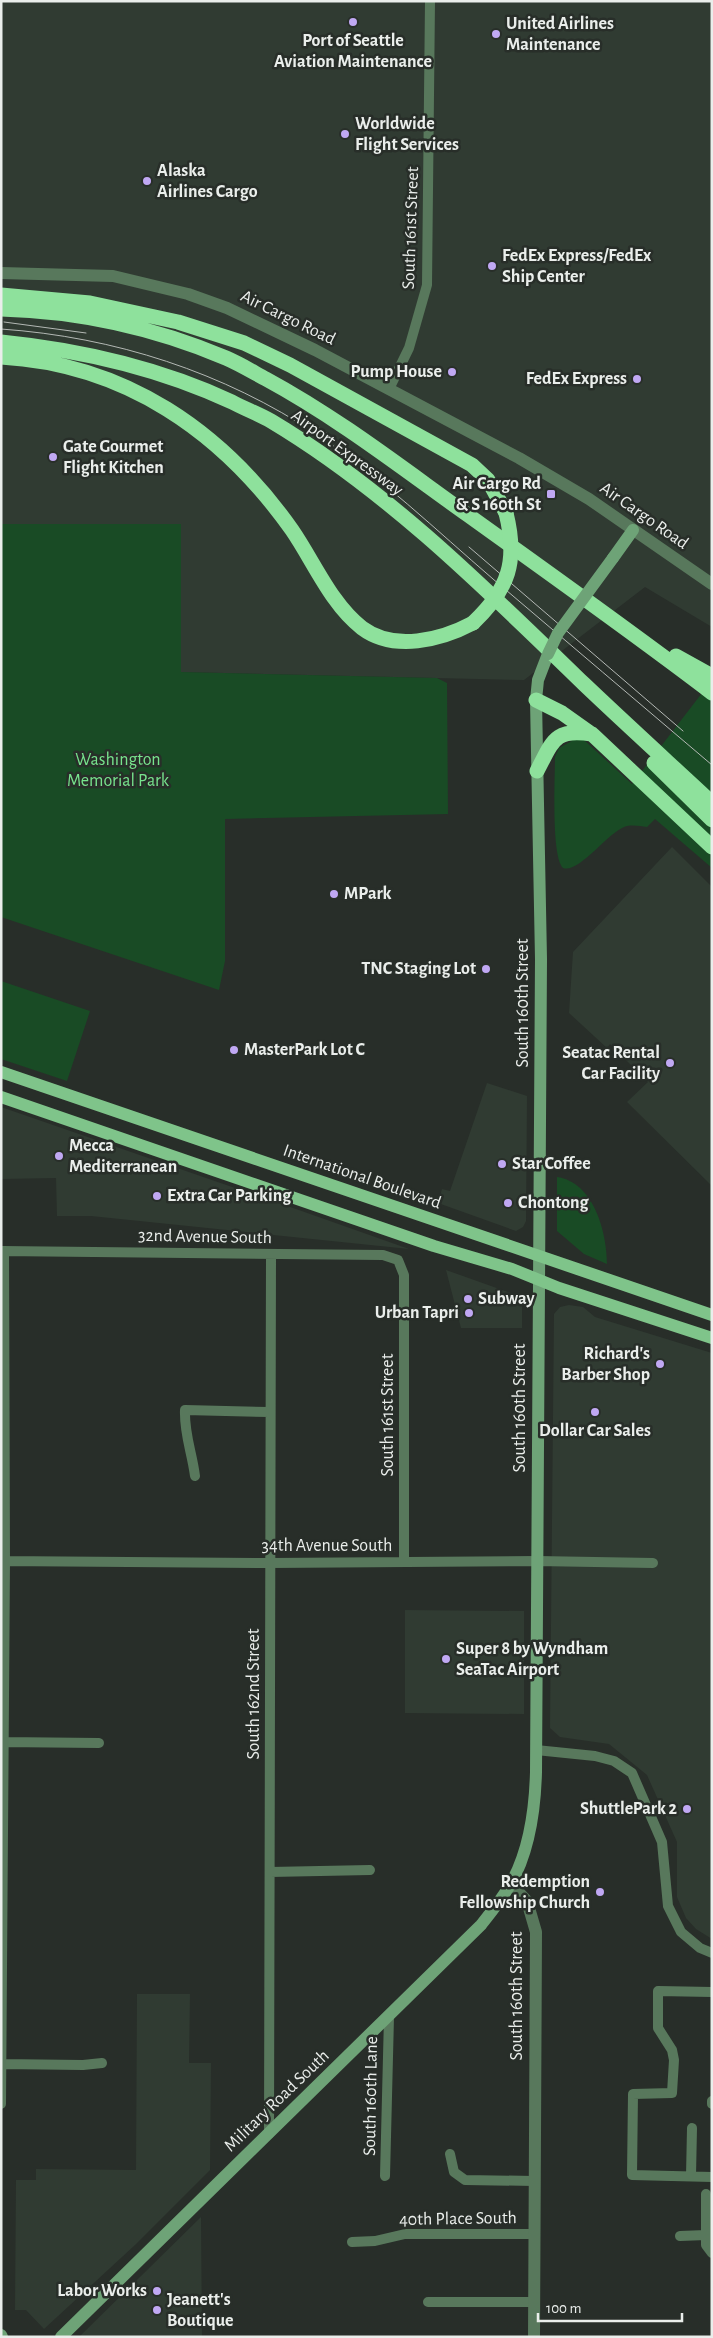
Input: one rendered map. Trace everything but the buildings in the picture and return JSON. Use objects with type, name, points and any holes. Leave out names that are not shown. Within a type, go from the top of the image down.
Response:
[{"type":"highway","points":[[1,294],[90,303],[178,322],[244,343],[290,365],[472,465],[488,480],[506,513],[511,534],[512,553],[508,574],[498,597],[473,623],[453,634],[414,641],[376,636],[363,629],[348,616],[304,547],[267,495],[236,462],[195,428],[165,406],[116,383],[59,365],[1,357]]},
{"type":"highway","name":"Airport Expressway","points":[[1,309],[58,312],[97,318],[162,335],[227,358],[298,396],[349,429],[627,628]]},
{"type":"highway","name":"Airport Expressway","points":[[1,342],[47,347],[94,356],[154,371],[206,390],[270,420],[341,468],[477,580],[609,708]]},
{"type":"highway","points":[[627,628],[712,676]]},
{"type":"highway","points":[[627,628],[712,693]]},
{"type":"highway","points":[[536,700],[562,713],[594,735],[712,846]]},
{"type":"highway","points":[[609,708],[712,803]]},
{"type":"highway","points":[[609,708],[628,737],[712,820]]},
{"type":"highway","points":[[537,772],[549,748],[559,735],[573,731],[594,735]]},
{"type":"main road","name":"South 160th Street","points":[[511,1884],[530,1830],[535,1801],[540,1256],[540,950],[536,700],[542,666],[558,633],[633,530]]},
{"type":"main road","name":"International Boulevard","points":[[1,1072],[177,1130],[712,1314]]},
{"type":"main road","points":[[1,1097],[712,1338]]},
{"type":"main road","name":"Military Road South","points":[[61,2337],[481,1925],[511,1884]]},
{"type":"street","name":"South 161st Street","points":[[389,389],[409,348],[427,285],[430,1]]},
{"type":"street","name":"Air Cargo Road","points":[[1,273],[113,276],[188,294],[227,308],[389,389],[519,458],[589,499],[712,584]]},
{"type":"street","name":"32nd Avenue South","points":[[2,1251],[383,1255],[398,1260],[402,1267]]},
{"type":"street","points":[[1,2104],[2,1251]]},
{"type":"street","name":"South 162nd Street","points":[[269,2134],[271,1255]]},
{"type":"street","name":"South 161st Street","points":[[402,1267],[404,1562]]},
{"type":"street","points":[[194,1476],[192,1451],[184,1430],[186,1410],[270,1412]]},
{"type":"street","name":"34th Avenue South","points":[[3,1561],[270,1563],[536,1561],[653,1563]]},
{"type":"street","points":[[2,1742],[99,1743]]},
{"type":"street","points":[[536,1750],[595,1756],[614,1760],[632,1773],[662,1842],[668,1906],[681,1932],[700,1948],[712,1953]]},
{"type":"street","points":[[270,1872],[370,1870]]},
{"type":"street","name":"South 160th Street","points":[[511,1884],[527,1902],[536,1932],[534,2337]]},
{"type":"street","points":[[712,1992],[658,1991],[658,2028],[672,2050],[674,2060],[672,2093],[633,2094],[632,2176],[712,2177]]},
{"type":"street","name":"South 160th Lane","points":[[385,2176],[389,2017]]},
{"type":"street","points":[[1,2064],[83,2066],[102,2063]]},
{"type":"street","points":[[691,2176],[692,2128]]},
{"type":"street","points":[[450,2154],[454,2172],[465,2180],[534,2181]]},
{"type":"street","points":[[706,2194],[706,2235],[711,2253]]},
{"type":"street","name":"40th Place South","points":[[352,2242],[375,2241],[405,2234],[534,2234]]},
{"type":"street","points":[[680,2236],[706,2235]]},
{"type":"street","points":[[428,2302],[534,2302]]},
{"type":"shaded area","points":[[1,1],[712,1],[712,627],[645,587],[524,680],[181,672],[181,524],[1,524]]},
{"type":"shaded area","name":"Seatac Rental Car Facility","points":[[672,847],[712,887],[712,1186],[627,1102],[648,1082],[610,1044],[607,1048],[569,1013],[573,952]]},
{"type":"shaded area","points":[[487,1083],[527,1096],[526,1221],[523,1227],[516,1231],[438,1203],[442,1189],[450,1191]]},
{"type":"shaded area","name":"Extra Car Parking","points":[[1,1107],[409,1249],[91,1216],[57,1216],[56,1178],[1,1179]]},
{"type":"shaded area","points":[[446,1270],[522,1297],[522,1328],[461,1328]]},
{"type":"shaded area","points":[[569,1305],[583,1307],[595,1317],[712,1353],[712,1939],[696,1929],[686,1918],[677,1897],[677,1842],[647,1775],[609,1744],[560,1737],[550,1728],[554,1314],[560,1307]]},
{"type":"shaded area","points":[[405,1610],[524,1611],[524,1714],[405,1713]]},
{"type":"shaded area","points":[[137,1994],[190,1994],[189,2063],[211,2063],[210,2170],[135,2245],[44,2329],[26,2310],[15,2310],[16,2180],[36,2180],[36,2169],[136,2170]]},
{"type":"shaded area","points":[[201,2217],[202,2337],[79,2337]]},
{"type":"green space","name":"Washington Memorial Park","points":[[1,524],[181,524],[181,672],[437,678],[447,683],[448,814],[225,819],[225,961],[219,990],[1,917]]},
{"type":"green space","points":[[712,680],[712,868],[655,819],[647,827],[633,825],[624,827],[577,865],[563,868],[559,861],[554,816],[555,757],[559,748],[577,738],[584,740],[632,784]]},
{"type":"green space","points":[[1,981],[90,1011],[67,1081],[1,1059]]},
{"type":"green space","points":[[557,1177],[570,1181],[580,1188],[596,1211],[604,1238],[607,1264],[584,1254],[557,1231]]},
{"type":"tram line","points":[[4,322],[86,333]]},
{"type":"tram line","points":[[1,329],[85,340],[167,361],[244,393],[318,435],[386,486],[712,765]]},
{"type":"tram line","points":[[297,414],[327,433]]},
{"type":"tram line","points":[[469,547],[683,731]]},
{"type":"place","name":"Port of Seattle Aviation Maintenance","points":[[353,22]]},
{"type":"place","name":"United Airlines Maintenance","points":[[496,34]]},
{"type":"place","name":"Worldwide Flight Services","points":[[345,134]]},
{"type":"place","name":"Alaska Airlines Cargo","points":[[147,181]]},
{"type":"place","name":"FedEx Express/FedEx Ship Center","points":[[492,266]]},
{"type":"place","name":"Pump House","points":[[452,372]]},
{"type":"place","name":"FedEx Express","points":[[637,379]]},
{"type":"place","name":"Gate Gourmet Flight Kitchen","points":[[53,457]]},
{"type":"place","name":"Air Cargo Rd & S 160th St","points":[[551,494]]},
{"type":"place","name":"MPark","points":[[334,894]]},
{"type":"place","name":"TNC Staging Lot","points":[[486,969]]},
{"type":"place","name":"MasterPark Lot C","points":[[234,1050]]},
{"type":"place","name":"Seatac Rental Car Facility","points":[[670,1063]]},
{"type":"place","name":"Mecca Mediterranean","points":[[59,1156]]},
{"type":"place","name":"Star Coffee","points":[[502,1164]]},
{"type":"place","name":"Extra Car Parking","points":[[157,1196]]},
{"type":"place","name":"Chontong","points":[[508,1203]]},
{"type":"place","name":"Subway","points":[[468,1299]]},
{"type":"place","name":"Urban Tapri","points":[[469,1313]]},
{"type":"place","name":"Richard's Barber Shop","points":[[660,1364]]},
{"type":"place","name":"Dollar Car Sales","points":[[595,1412]]},
{"type":"place","name":"Super 8 by Wyndham SeaTac Airport","points":[[446,1659]]},
{"type":"place","name":"ShuttlePark 2","points":[[687,1809]]},
{"type":"place","name":"Redemption Fellowship Church","points":[[600,1892]]},
{"type":"place","name":"Labor Works","points":[[157,2291]]},
{"type":"place","name":"Jeanett's Boutique","points":[[157,2310]]}]
